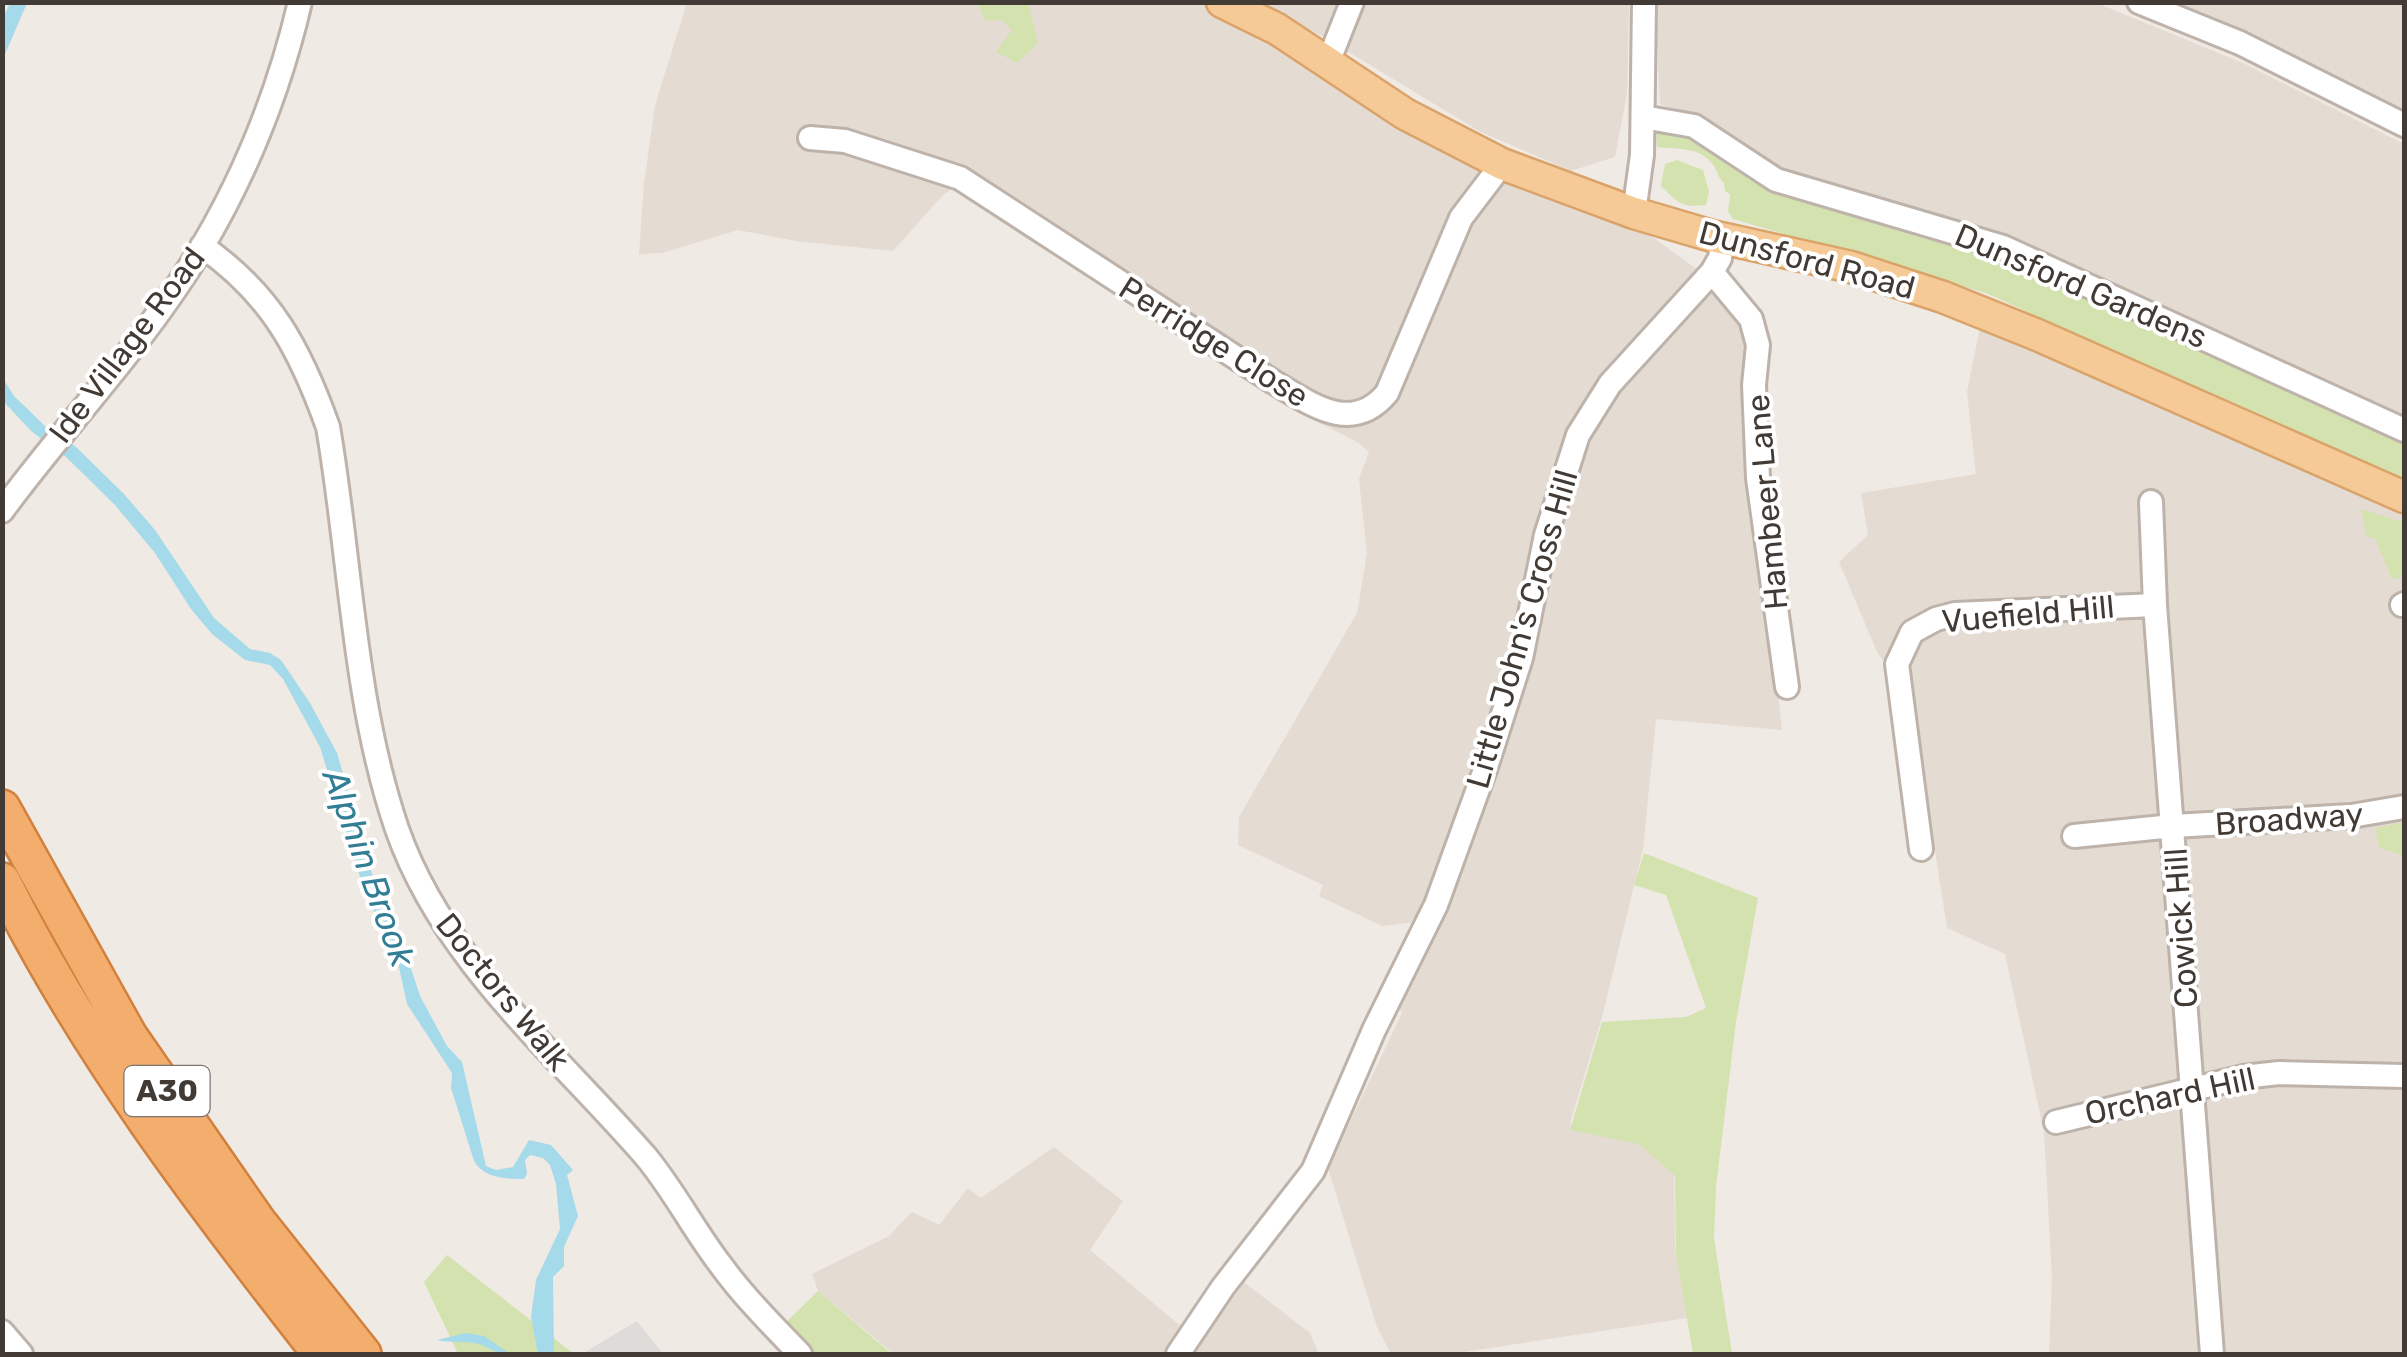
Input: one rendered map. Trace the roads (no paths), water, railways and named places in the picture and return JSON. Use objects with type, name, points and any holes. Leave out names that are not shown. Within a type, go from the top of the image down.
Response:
[{"type":"highway","name":"A30","points":[[2,808],[129,1036],[258,1222],[363,1354]]},
{"type":"highway","name":"A30","points":[[2,881],[100,1054],[233,1241],[321,1354]]},
{"type":"main road","name":"Dunsford Road","points":[[1222,2],[1329,60],[1405,114],[1502,164],[1634,213],[1851,268],[1943,297],[2404,498]]},
{"type":"street","name":"Ide Village Road","points":[[2,511],[176,288],[202,246],[234,189],[265,120],[289,50],[300,2]]},
{"type":"street","points":[[1329,60],[1352,2]]},
{"type":"street","points":[[1634,213],[1643,117],[1644,2]]},
{"type":"street","points":[[2139,2],[2240,43],[2404,125]]},
{"type":"street","name":"Dunsford Gardens","points":[[1643,117],[1694,126],[1776,180],[2003,247],[2404,430]]},
{"type":"street","name":"Perridge Close","points":[[810,138],[845,140],[960,178],[1272,381],[1314,406],[1337,414],[1372,409],[1387,393],[1461,218],[1502,164]]},
{"type":"street","name":"Little John's Cross Hill","points":[[1178,1354],[1223,1287],[1313,1171],[1374,1030],[1436,905],[1521,658],[1546,535],[1578,435],[1610,384],[1712,272],[1720,258],[1723,238]]},
{"type":"street","name":"Doctors Walk","points":[[202,246],[242,277],[280,320],[328,427],[377,764],[420,882],[452,937],[498,994],[648,1160],[721,1266],[800,1354]]},
{"type":"street","name":"Hambeer Lane","points":[[1712,272],[1752,319],[1758,345],[1754,385],[1758,478],[1787,687]]},
{"type":"street","name":"Cowick Hill","points":[[2150,502],[2212,1354]]},
{"type":"street","name":"Vuefield Hill","points":[[1921,848],[1925,812],[1897,664],[1912,632],[1954,614],[2155,604]]},
{"type":"street","name":"Broadway","points":[[2074,836],[2173,826],[2313,820],[2404,807]]},
{"type":"street","name":"Orchard Hill","points":[[2056,1122],[2193,1088],[2278,1074],[2404,1076]]},
{"type":"street","points":[[2,1332],[21,1354]]},
{"type":"water","points":[[10,3],[27,3],[3,59],[3,18]]},
{"type":"water","name":"Alphin Brook","points":[[2,377],[14,396],[45,426],[75,446],[124,494],[155,530],[214,618],[250,649],[281,660],[310,703],[337,753],[380,901],[404,947],[420,996],[447,1046],[462,1062],[486,1166],[496,1170],[513,1167],[529,1140],[551,1145],[573,1170],[567,1175],[578,1216],[564,1247],[564,1266],[553,1277],[554,1354],[538,1354],[531,1317],[536,1280],[560,1229],[550,1165],[543,1158],[530,1155],[525,1160],[524,1179],[510,1179],[489,1174],[474,1161],[451,1088],[452,1073],[407,1004],[398,963],[364,890],[320,747],[283,679],[270,665],[245,660],[212,634],[155,553],[115,505],[3,401]]},
{"type":"water","points":[[466,1333],[484,1336],[510,1354],[479,1344],[437,1340]]}]
